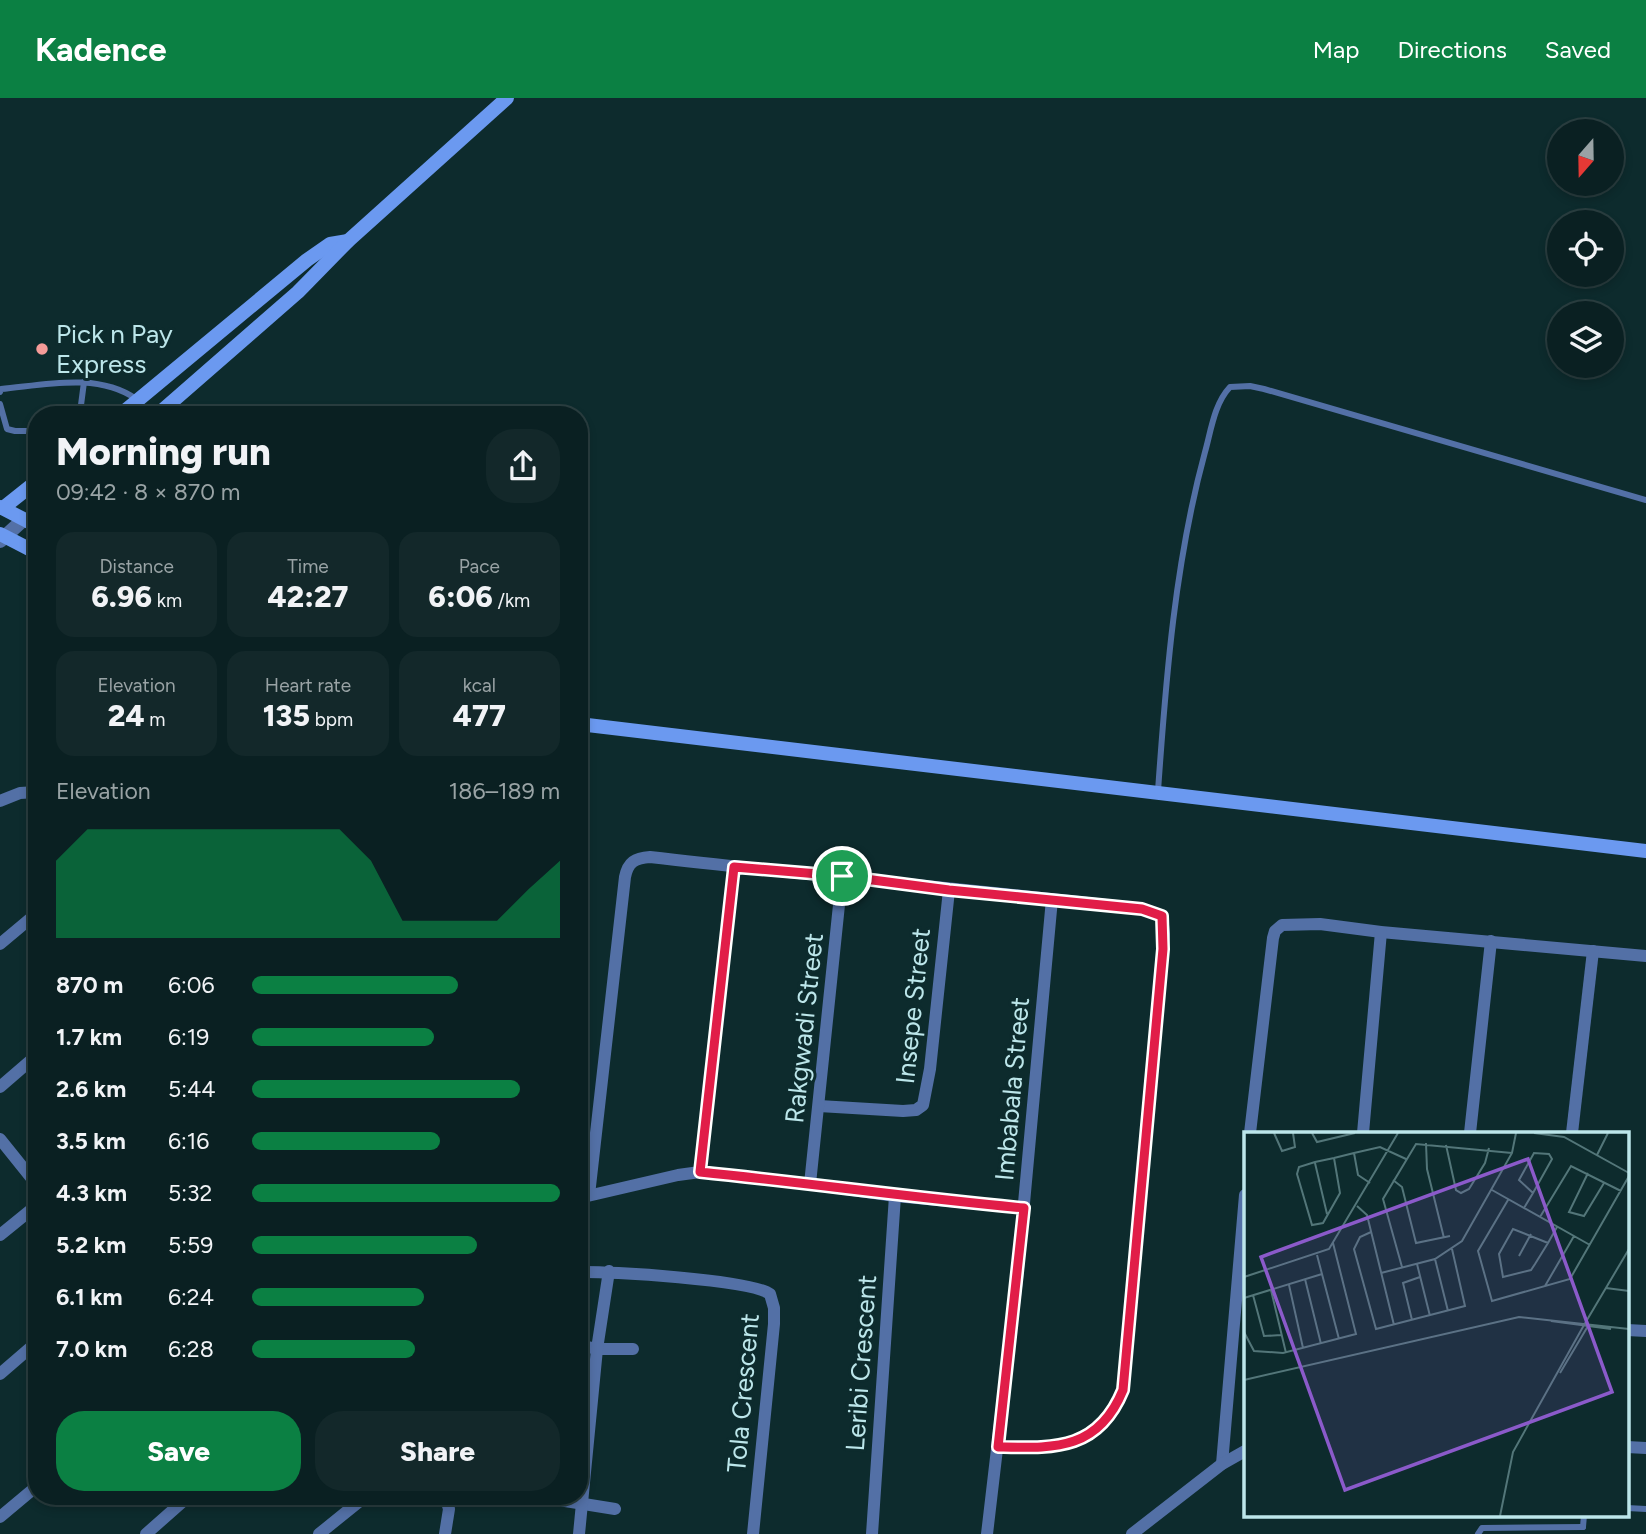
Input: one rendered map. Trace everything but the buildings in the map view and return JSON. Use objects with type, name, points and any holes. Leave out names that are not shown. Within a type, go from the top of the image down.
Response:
[{"type":"main road","points":[[167,406],[298,292],[348,241],[507,98]]},
{"type":"main road","points":[[132,406],[307,261],[330,244],[348,241]]},
{"type":"main road","points":[[28,488],[1,508],[28,522]]},
{"type":"main road","points":[[2,537],[28,549]]},
{"type":"main road","points":[[588,725],[1646,851]]},
{"type":"street","points":[[2,537],[28,524]]},
{"type":"street","points":[[0,801],[28,793]]},
{"type":"street","points":[[588,1167],[628,866],[634,859],[650,857],[842,876],[1153,911],[1162,916],[1163,949],[1123,1390],[1116,1407],[1106,1419],[1082,1438],[1068,1445],[1046,1448],[998,1447]]},
{"type":"street","points":[[700,1172],[734,867]]},
{"type":"street","name":"Rakgwadi Street","points":[[810,1184],[842,876]]},
{"type":"street","name":"Insepe Street","points":[[819,1106],[903,1111],[916,1110],[923,1105],[930,1069],[949,890]]},
{"type":"street","name":"Imbabala Street","points":[[987,1534],[1024,1208],[1052,899]]},
{"type":"street","points":[[0,944],[28,921]]},
{"type":"street","points":[[1251,1132],[1275,931],[1282,925],[1320,924],[1646,956]]},
{"type":"street","points":[[1363,1132],[1381,932]]},
{"type":"street","points":[[1470,1132],[1491,941]]},
{"type":"street","points":[[1572,1132],[1593,951]]},
{"type":"street","points":[[0,1087],[28,1063]]},
{"type":"street","points":[[0,1139],[28,1174]]},
{"type":"street","points":[[588,1196],[700,1172],[895,1196],[1024,1208]]},
{"type":"street","name":"Leribi Crescent","points":[[872,1534],[895,1196]]},
{"type":"street","points":[[1223,1464],[1244,1207]]},
{"type":"street","points":[[0,1235],[28,1212]]},
{"type":"street","points":[[588,1449],[597,1349],[609,1271]]},
{"type":"street","name":"Tola Crescent","points":[[588,1272],[609,1271],[732,1283],[764,1290],[772,1298],[774,1307],[770,1368],[753,1534]]},
{"type":"street","points":[[1628,1330],[1646,1331]]},
{"type":"street","points":[[588,1347],[633,1349]]},
{"type":"street","points":[[0,1374],[28,1351]]},
{"type":"street","points":[[1628,1447],[1646,1448]]},
{"type":"street","points":[[1132,1534],[1223,1464],[1244,1452]]},
{"type":"street","points":[[0,1517],[28,1494]]},
{"type":"street","points":[[146,1534],[179,1505]]},
{"type":"street","points":[[319,1534],[355,1505]]},
{"type":"street","points":[[446,1534],[448,1505]]},
{"type":"street","points":[[579,1534],[583,1505]]},
{"type":"street","points":[[588,1505],[615,1509]]},
{"type":"lane","points":[[80,406],[84,382]]},
{"type":"lane","points":[[0,392],[1,389],[84,382],[126,393],[138,401]]},
{"type":"lane","points":[[1158,793],[1163,719],[1183,543],[1217,409],[1230,387],[1250,386],[1264,389],[1646,500]]},
{"type":"lane","points":[[0,404],[7,429],[28,431]]},
{"type":"lane","points":[[1628,1508],[1646,1509]]},
{"type":"lane","points":[[1583,1527],[1584,1516]]},
{"type":"lane","points":[[1478,1534],[1482,1528],[1583,1527]]},
{"type":"lane","points":[[1573,1534],[1583,1527]]},
{"type":"place","name":"Pick n Pay Express","points":[[42,349]]},
{"type":"route","points":[[734,867],[842,876],[949,890],[1142,909],[1162,916],[1163,949],[1123,1390],[1116,1407],[1106,1419],[1082,1438],[1068,1445],[1046,1448],[998,1447],[1024,1208],[895,1196],[700,1172],[734,867]]}]
